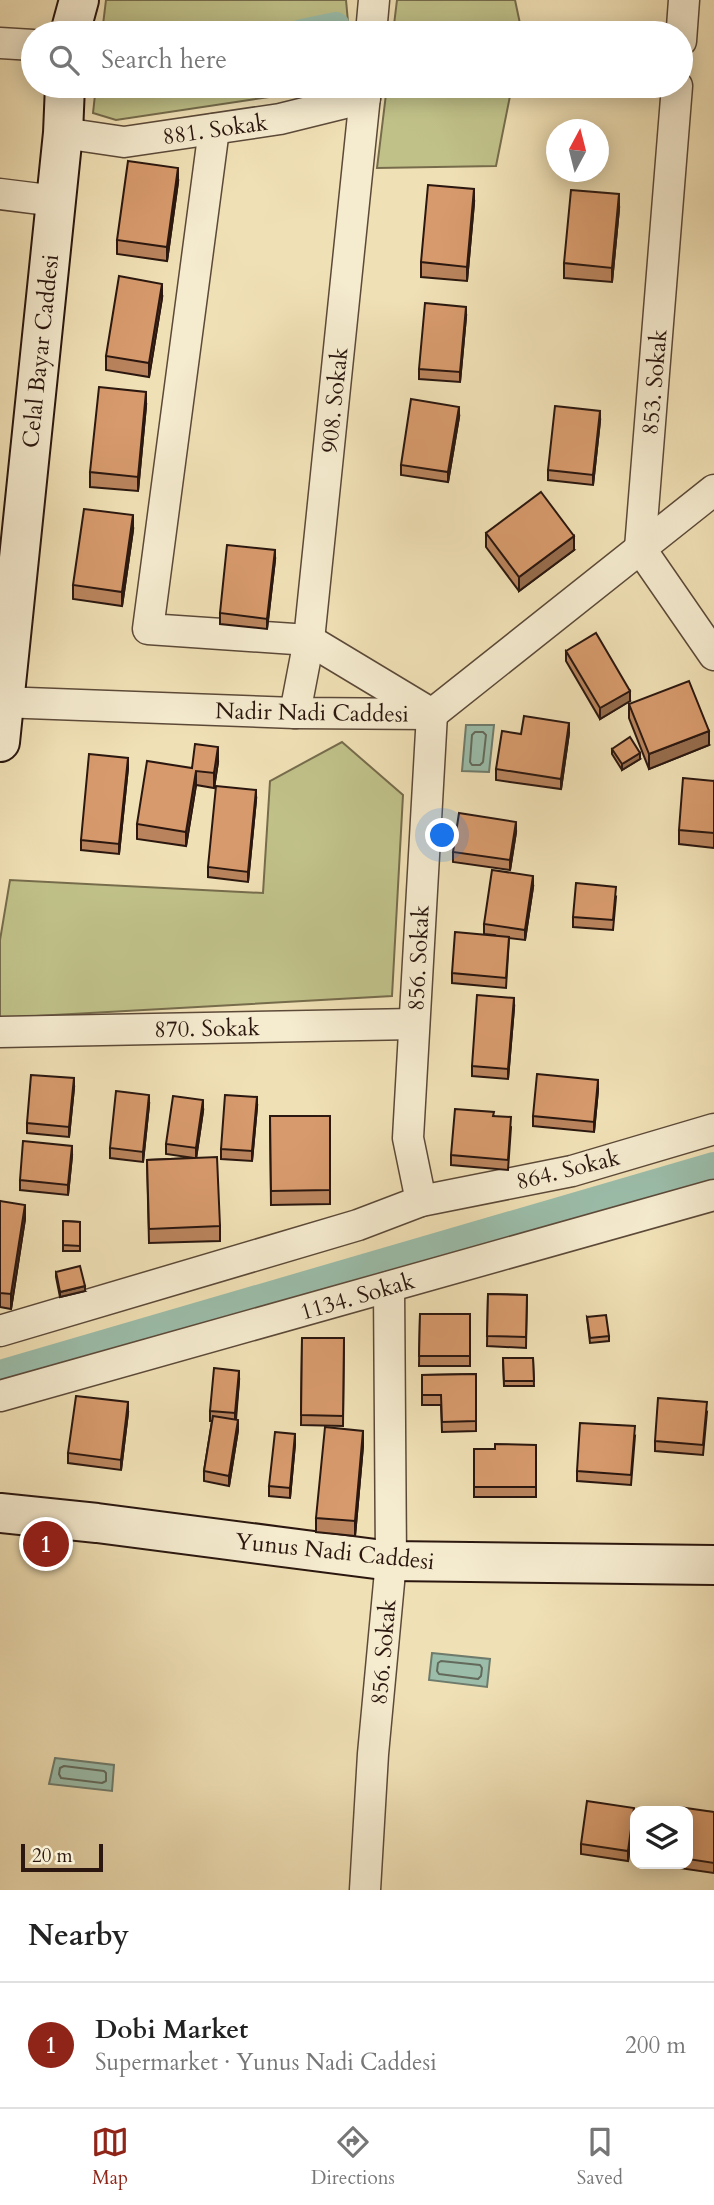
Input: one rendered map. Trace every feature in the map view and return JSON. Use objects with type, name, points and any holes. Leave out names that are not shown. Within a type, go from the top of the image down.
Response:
[{"type":"main road","points":[[73,21],[79,0]]},
{"type":"main road","name":"Celal Bayar Caddesi","points":[[0,742],[10,537],[56,201],[64,98]]},
{"type":"main road","name":"Yunus Nadi Caddesi","points":[[0,1513],[97,1523],[391,1562],[714,1565]]},
{"type":"street","points":[[372,21],[374,0]]},
{"type":"street","points":[[682,21],[684,0]]},
{"type":"street","points":[[0,43],[21,44]]},
{"type":"street","name":"881. Sokak","points":[[63,133],[124,142],[280,119],[346,98]]},
{"type":"street","name":"908. Sokak","points":[[295,713],[309,640],[364,98]]},
{"type":"street","name":"853. Sokak","points":[[640,548],[676,98]]},
{"type":"street","points":[[214,129],[148,629],[309,640],[432,714]]},
{"type":"street","points":[[0,194],[56,201]]},
{"type":"street","name":"Nadir Nadi Caddesi","points":[[3,703],[295,713],[432,714],[714,490]]},
{"type":"street","points":[[640,548],[714,654]]},
{"type":"street","name":"856. Sokak","points":[[421,1201],[408,1138],[432,714]]},
{"type":"street","name":"870. Sokak","points":[[0,1032],[414,1024]]},
{"type":"street","name":"864. Sokak","points":[[0,1331],[358,1225],[421,1201],[572,1171],[714,1129]]},
{"type":"street","name":"1134. Sokak","points":[[0,1396],[714,1195]]},
{"type":"street","name":"856. Sokak","points":[[365,1890],[373,1754],[391,1562],[389,1287]]},
{"type":"green space","points":[[106,0],[346,0],[348,21],[103,21]]},
{"type":"green space","points":[[397,0],[515,0],[519,21],[394,21]]},
{"type":"green space","points":[[95,98],[263,98],[116,120],[93,113]]},
{"type":"green space","points":[[386,98],[510,98],[496,166],[377,168]]},
{"type":"green space","points":[[342,742],[403,795],[392,996],[0,1018],[0,940],[10,880],[263,893],[270,781]]},
{"type":"water","points":[[466,725],[494,725],[489,772],[462,771]]},
{"type":"water","points":[[432,1653],[490,1659],[487,1687],[429,1680]]},
{"type":"water","points":[[55,1758],[114,1765],[112,1791],[49,1784]]},
{"type":"building","points":[[128,161],[178,168],[167,247],[117,240]]},
{"type":"building","points":[[428,185],[474,189],[467,267],[421,262]]},
{"type":"building","points":[[571,190],[619,194],[612,268],[564,263]]},
{"type":"building","points":[[119,276],[162,284],[149,363],[106,356]]},
{"type":"building","points":[[425,303],[466,307],[460,372],[419,369]]},
{"type":"building","points":[[99,387],[146,392],[138,477],[90,472]]},
{"type":"building","points":[[411,399],[459,407],[448,472],[401,465]]},
{"type":"building","points":[[555,406],[600,411],[593,475],[548,470]]},
{"type":"building","points":[[541,492],[574,536],[519,577],[486,533]]},
{"type":"building","points":[[84,509],[133,515],[122,592],[73,585]]},
{"type":"building","points":[[227,545],[275,550],[267,619],[220,613]]},
{"type":"building","points":[[596,633],[630,691],[600,708],[566,651]]},
{"type":"building","points":[[689,681],[709,731],[649,754],[629,704]]},
{"type":"building","points":[[524,716],[569,723],[561,779],[496,769],[502,731],[521,734]]},
{"type":"building","points":[[630,737],[640,753],[622,764],[612,749]]},
{"type":"building","points":[[195,744],[218,747],[214,773],[196,771],[186,832],[137,824],[147,761],[192,768]]},
{"type":"building","points":[[89,754],[128,758],[119,844],[81,840]]},
{"type":"building","points":[[683,778],[714,781],[714,833],[679,830]]},
{"type":"building","points":[[216,786],[256,790],[248,872],[208,867]]},
{"type":"building","points":[[459,813],[516,822],[510,860],[453,852]]},
{"type":"building","points":[[492,870],[533,876],[525,930],[484,924]]},
{"type":"building","points":[[576,883],[616,887],[613,920],[573,917]]},
{"type":"building","points":[[455,932],[509,937],[506,978],[452,973]]},
{"type":"building","points":[[477,995],[514,998],[508,1069],[472,1066]]},
{"type":"building","points":[[537,1074],[598,1080],[594,1122],[533,1116]]},
{"type":"building","points":[[31,1075],[74,1078],[69,1127],[27,1123]]},
{"type":"building","points":[[116,1091],[149,1095],[143,1152],[110,1148]]},
{"type":"building","points":[[225,1095],[257,1097],[252,1151],[221,1149]]},
{"type":"building","points":[[173,1096],[203,1100],[196,1148],[166,1144]]},
{"type":"building","points":[[455,1109],[494,1112],[493,1116],[511,1117],[508,1160],[451,1155]]},
{"type":"building","points":[[270,1116],[330,1116],[330,1190],[271,1191]]},
{"type":"building","points":[[23,1141],[72,1146],[68,1185],[20,1180]]},
{"type":"building","points":[[217,1157],[220,1226],[149,1229],[147,1160]]},
{"type":"building","points":[[0,1201],[25,1205],[11,1294],[0,1293]]},
{"type":"building","points":[[63,1221],[80,1222],[80,1246],[63,1245]]},
{"type":"building","points":[[80,1266],[85,1286],[60,1292],[56,1272]]},
{"type":"building","points":[[488,1294],[527,1295],[526,1337],[487,1336]]},
{"type":"building","points":[[420,1314],[470,1314],[470,1356],[419,1356]]},
{"type":"building","points":[[606,1315],[609,1336],[590,1338],[587,1317]]},
{"type":"building","points":[[302,1338],[344,1338],[343,1416],[301,1415]]},
{"type":"building","points":[[503,1358],[533,1358],[534,1381],[504,1381]]},
{"type":"building","points":[[214,1368],[239,1371],[235,1413],[210,1411]]},
{"type":"building","points":[[476,1374],[476,1421],[442,1422],[441,1395],[422,1395],[422,1375]]},
{"type":"building","points":[[76,1396],[128,1402],[121,1460],[68,1453]]},
{"type":"building","points":[[658,1398],[707,1402],[703,1445],[655,1441]]},
{"type":"building","points":[[213,1416],[238,1420],[229,1476],[204,1471]]},
{"type":"building","points":[[580,1423],[635,1426],[631,1475],[577,1471]]},
{"type":"building","points":[[325,1427],[363,1431],[355,1521],[316,1518]]},
{"type":"building","points":[[275,1432],[295,1434],[290,1488],[269,1486]]},
{"type":"building","points":[[495,1444],[536,1445],[536,1487],[474,1487],[474,1449],[495,1449]]},
{"type":"building","points":[[587,1801],[630,1807],[628,1851],[581,1844]]},
{"type":"building","points":[[693,1809],[714,1812],[714,1863],[693,1860]]},
{"type":"waterway","points":[[0,1374],[714,1166]]},
{"type":"place","name":"Dobi Market","points":[[46,1544]]}]
